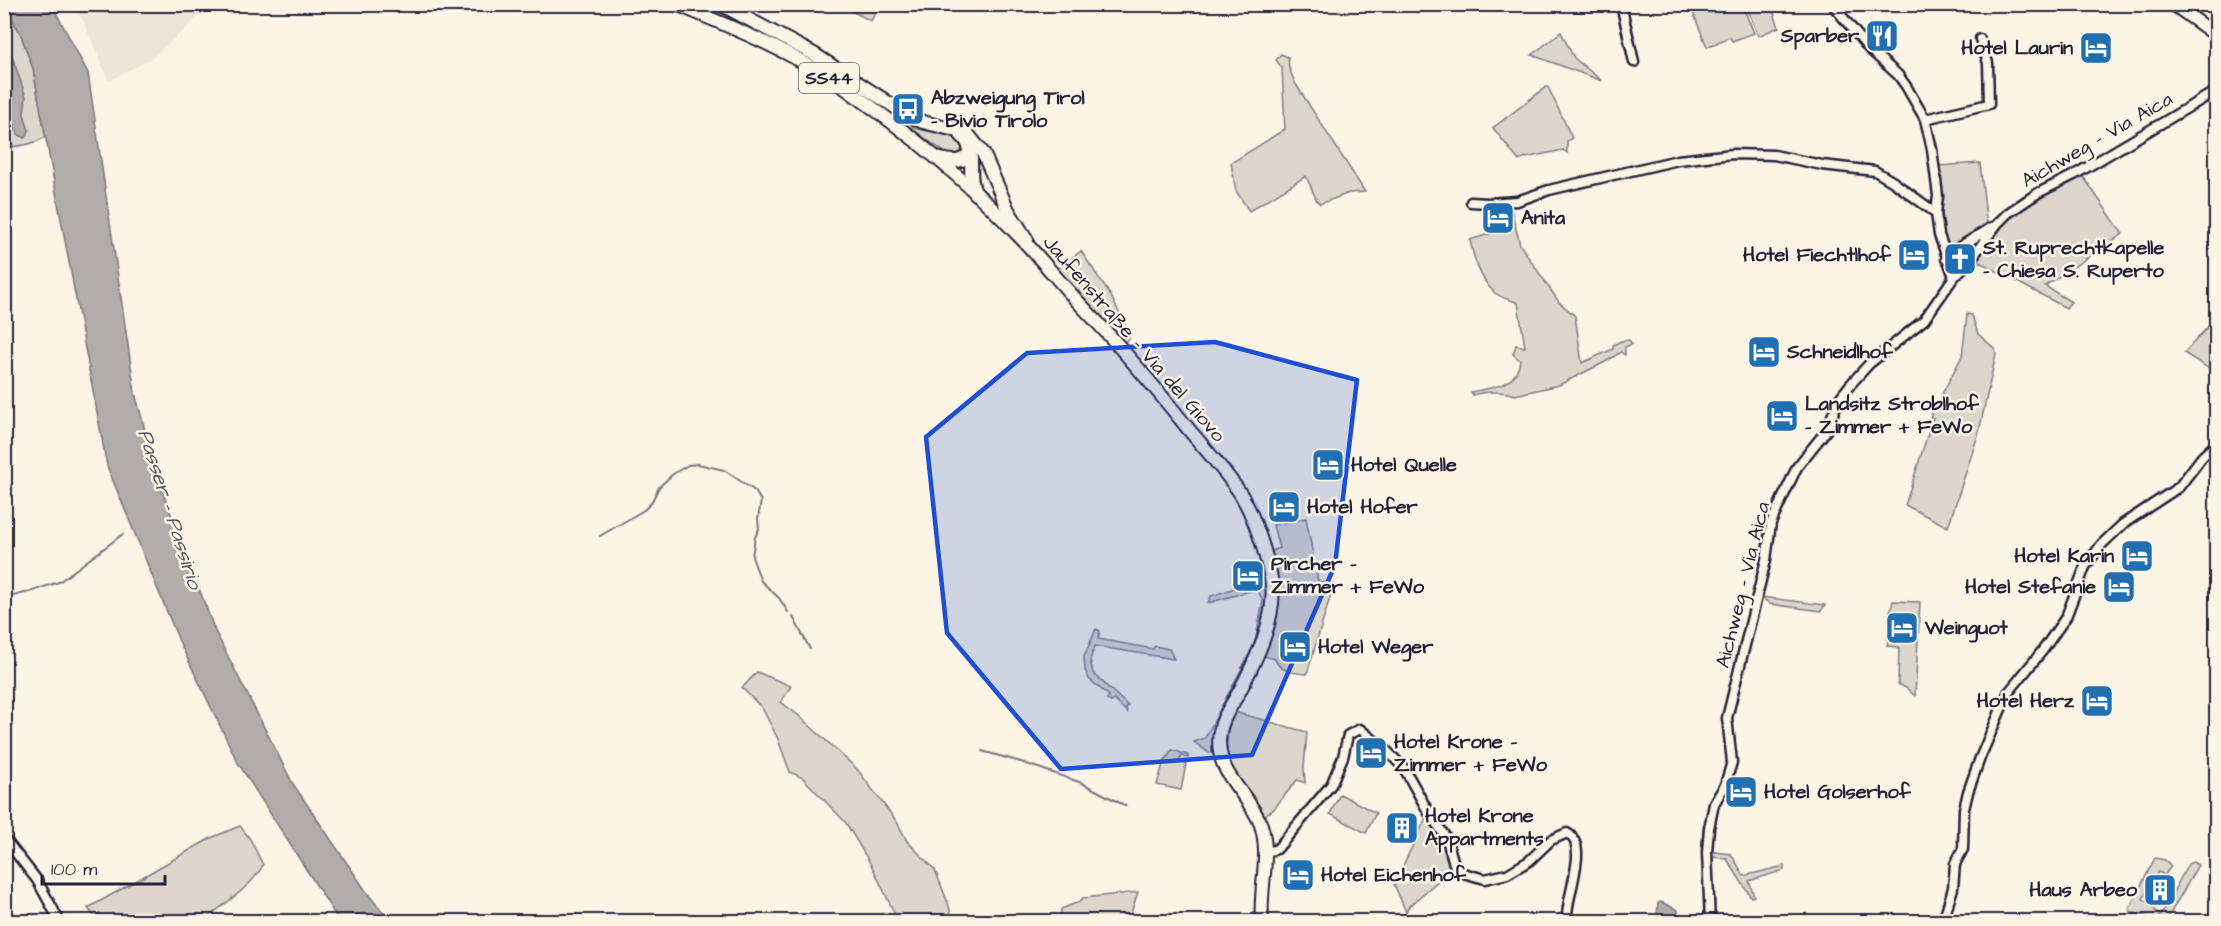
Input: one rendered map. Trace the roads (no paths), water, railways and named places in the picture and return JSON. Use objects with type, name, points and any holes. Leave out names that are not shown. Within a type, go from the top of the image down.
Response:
[{"type":"main road","name":"Jaufenstraße - Via del Giovo","points":[[676,4],[746,33],[820,72],[938,158],[1021,237],[1131,358],[1240,494],[1256,530],[1272,579],[1273,591],[1270,614],[1255,661],[1223,721],[1219,737],[1220,752],[1232,781],[1257,818],[1266,852],[1261,906],[1263,921]]},
{"type":"main road","points":[[720,4],[813,54],[904,113],[923,122],[962,131],[971,137],[983,153],[1008,210],[1049,269]]},
{"type":"main road","points":[[2173,4],[2217,35]]},
{"type":"main road","points":[[955,131],[967,140],[970,181],[976,194]]},
{"type":"main road","points":[[938,158],[954,163],[960,161],[969,154],[969,146]]},
{"type":"main road","points":[[957,177],[970,181],[976,180],[983,173],[985,162],[983,153]]},
{"type":"street","points":[[1621,4],[1634,62]]},
{"type":"street","points":[[1832,4],[1868,48],[1898,75],[1925,119],[1932,149],[1938,196],[1936,213],[1939,235],[1954,277]]},
{"type":"street","points":[[1925,119],[1989,104],[1988,63],[1980,39]]},
{"type":"street","name":"Aichweg - Via Aica","points":[[1710,921],[1707,852],[1709,828],[1714,804],[1725,785],[1732,762],[1727,718],[1766,560],[1771,524],[1797,467],[1826,431],[1839,399],[1869,364],[1924,320],[1954,277],[1968,263],[1997,224],[2021,202],[2074,175],[2217,91]]},
{"type":"street","points":[[1471,202],[1517,201],[1569,185],[1684,159],[1733,154],[1774,155],[1822,165],[1875,171],[1936,213]]},
{"type":"street","name":"Aichweg - Via Aica","points":[[1946,259],[1961,246],[1997,224]]},
{"type":"street","points":[[1943,921],[1953,888],[1955,864],[1963,849],[1964,809],[1968,792],[2001,708],[2012,687],[2043,650],[2066,617],[2085,567],[2101,545],[2123,524],[2179,487],[2202,457],[2217,444]]},
{"type":"street","points":[[1266,852],[1277,849],[1331,785],[1344,757],[1348,735],[1360,729],[1404,768],[1446,839],[1454,864],[1463,873],[1485,879],[1507,874],[1528,861],[1560,835],[1567,833],[1572,836],[1578,849],[1578,856],[1568,902],[1567,921]]},
{"type":"street","points":[[4,838],[37,880],[60,921]]},
{"type":"waterway","points":[[600,536],[644,510],[651,503],[659,487],[673,474],[688,465],[698,464],[724,470],[755,491],[761,501],[759,529],[755,537],[752,557],[761,581],[779,598],[788,612]]},
{"type":"waterway","points":[[4,598],[59,582],[123,534]]},
{"type":"waterway","points":[[793,617],[810,649]]},
{"type":"waterway","points":[[982,751],[1082,783],[1126,806]]},
{"type":"place","name":"Sparber","points":[[1882,36]]},
{"type":"place","name":"Hotel Laurin","points":[[2096,48]]},
{"type":"place","name":"Abzweigung Tirol - Bivio Tirolo","points":[[908,109]]},
{"type":"place","name":"Anita","points":[[1498,218]]},
{"type":"place","name":"Hotel Fiechtlhof","points":[[1914,255]]},
{"type":"place","name":"St. Ruprechtkapelle - Chiesa S. Ruperto","points":[[1960,259]]},
{"type":"place","name":"Schneidlhof","points":[[1764,352]]},
{"type":"place","name":"Landsitz Stroblhof - Zimmer + FeWo","points":[[1782,416]]},
{"type":"place","name":"Hotel Quelle","points":[[1328,465]]},
{"type":"place","name":"Hotel Hofer","points":[[1284,507]]},
{"type":"place","name":"Hotel Karin","points":[[2137,556]]},
{"type":"place","name":"Pircher - Zimmer + FeWo","points":[[1248,576]]},
{"type":"place","name":"Hotel Stefanie","points":[[2119,587]]},
{"type":"place","name":"Weinguot","points":[[1902,628]]},
{"type":"place","name":"Hotel Weger","points":[[1295,647]]},
{"type":"place","name":"Hotel Herz","points":[[2097,701]]},
{"type":"place","name":"Hotel Krone - Zimmer + FeWo","points":[[1371,753]]},
{"type":"place","name":"Hotel Golserhof","points":[[1741,792]]},
{"type":"place","name":"Hotel Krone Appartments","points":[[1402,828]]},
{"type":"place","name":"Hotel Eichenhof","points":[[1298,875]]},
{"type":"place","name":"Haus Arbeo","points":[[2160,890]]},
{"type":"water label","name":"Passer - Passirio","points":[[170,509]]}]
